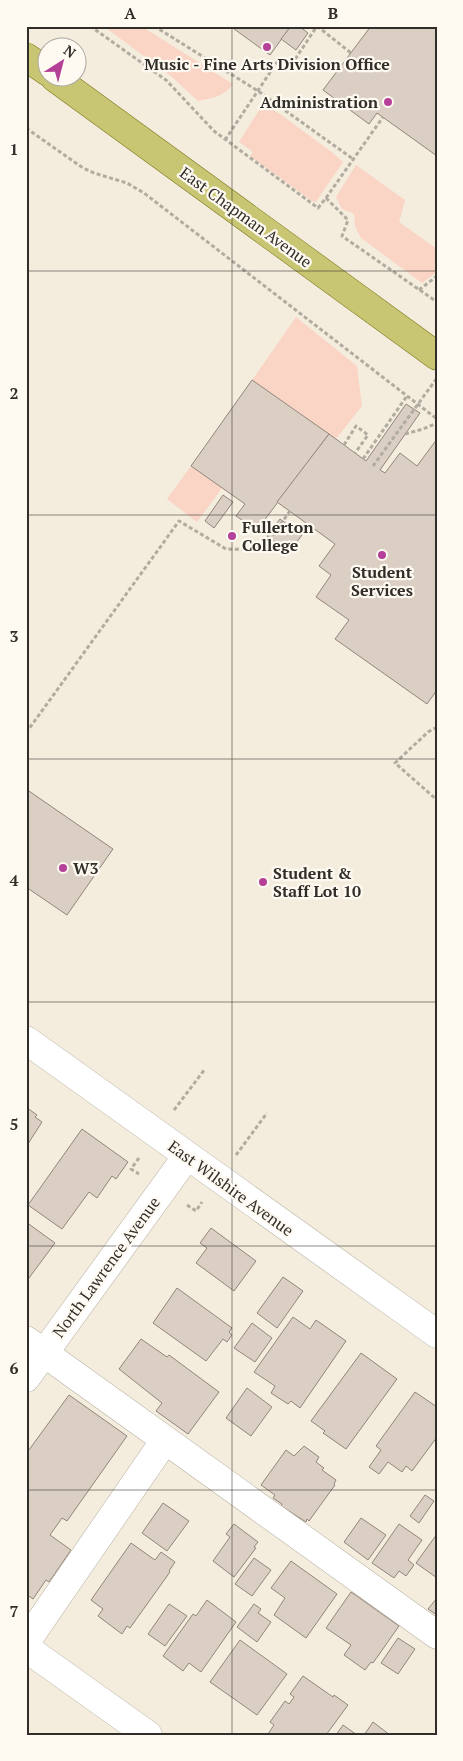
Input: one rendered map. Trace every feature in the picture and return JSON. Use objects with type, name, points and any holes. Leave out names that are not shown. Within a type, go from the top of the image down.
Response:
[{"type":"main road","points":[[26,57],[38,65]]},
{"type":"main road","name":"East Chapman Avenue","points":[[68,88],[437,356]]},
{"type":"street","name":"East Wilshire Avenue","points":[[26,1040],[437,1334]]},
{"type":"street","name":"North Lawrence Avenue","points":[[26,1378],[35,1347],[187,1156]]},
{"type":"street","points":[[35,1347],[437,1635]]},
{"type":"street","points":[[26,1642],[165,1440]]},
{"type":"street","points":[[26,1648],[148,1735]]},
{"type":"path","points":[[90,26],[96,28],[166,80],[214,131],[318,208],[383,117]]},
{"type":"path","points":[[154,26],[258,91],[353,159]]},
{"type":"path","points":[[225,140],[279,59],[292,64],[317,26],[351,52]]},
{"type":"path","points":[[26,128],[83,168],[127,183],[144,193],[437,421],[423,429],[405,434]]},
{"type":"path","points":[[326,198],[348,220],[342,236],[437,302]]},
{"type":"path","points":[[419,290],[437,276]]},
{"type":"path","points":[[373,466],[437,378]]},
{"type":"path","points":[[363,458],[387,428],[407,396]]},
{"type":"path","points":[[344,445],[356,426],[368,435],[355,453]]},
{"type":"path","points":[[26,733],[180,521],[226,549],[262,550],[290,511]]},
{"type":"path","points":[[437,727],[428,732],[394,763],[437,800]]},
{"type":"shaded area","points":[[108,26],[141,26],[233,84],[229,89],[213,98],[198,101],[172,77],[106,28]]},
{"type":"shaded area","points":[[261,107],[271,109],[280,114],[343,162],[315,203],[250,156],[253,152],[239,142]]},
{"type":"shaded area","points":[[356,165],[405,200],[399,222],[437,249],[437,272],[422,283],[361,238],[355,226],[354,214],[342,209],[336,197]]},
{"type":"shaded area","points":[[296,317],[357,366],[362,406],[336,439],[252,380]]},
{"type":"shaded area","points":[[191,466],[222,488],[197,522],[167,499]]},
{"type":"building","name":"Music - Fine Arts Division Office","points":[[230,26],[291,26],[270,55]]},
{"type":"building","points":[[291,26],[299,26],[308,33],[296,50],[281,39]]},
{"type":"building","name":"Administration","points":[[371,26],[437,26],[437,156],[377,113],[369,124],[323,90]]},
{"type":"building","points":[[252,380],[329,434],[257,530],[236,516],[245,504],[191,466]]},
{"type":"building","name":"Student Services","points":[[406,404],[420,413],[380,470],[385,473],[400,453],[417,466],[437,439],[437,690],[427,704],[335,639],[349,620],[316,597],[331,575],[319,566],[335,544],[277,502],[329,434],[366,461]]},
{"type":"building","points":[[223,495],[233,502],[214,528],[205,521]]},
{"type":"building","points":[[280,519],[302,535],[289,552],[267,536]]},
{"type":"building","name":"W3","points":[[26,789],[113,849],[67,915],[26,887]]},
{"type":"building","points":[[26,1107],[37,1115],[35,1117],[42,1122],[26,1147]]},
{"type":"building","points":[[82,1129],[128,1162],[116,1179],[112,1176],[97,1198],[89,1192],[62,1229],[28,1205]]},
{"type":"building","points":[[26,1222],[55,1243],[26,1282]]},
{"type":"building","points":[[211,1228],[256,1261],[234,1291],[196,1263],[207,1248],[200,1243]]},
{"type":"building","points":[[283,1277],[303,1291],[277,1328],[257,1313]]},
{"type":"building","points":[[177,1288],[232,1328],[229,1332],[232,1335],[227,1342],[223,1339],[206,1361],[153,1323]]},
{"type":"building","points":[[293,1317],[310,1329],[316,1320],[346,1341],[300,1408],[291,1401],[288,1404],[271,1393],[275,1386],[254,1372]]},
{"type":"building","points":[[252,1323],[272,1338],[255,1362],[234,1348]]},
{"type":"building","points":[[141,1339],[167,1357],[169,1355],[219,1392],[188,1434],[156,1411],[162,1403],[119,1369]]},
{"type":"building","points":[[361,1353],[397,1379],[346,1449],[323,1433],[325,1431],[311,1421]]},
{"type":"building","points":[[247,1388],[272,1407],[251,1436],[226,1418]]},
{"type":"building","points":[[415,1392],[437,1407],[437,1437],[412,1471],[406,1466],[402,1472],[388,1462],[379,1474],[369,1467],[381,1450],[376,1446]]},
{"type":"building","points":[[69,1395],[127,1436],[67,1521],[62,1518],[50,1535],[71,1550],[49,1582],[46,1580],[33,1599],[26,1594],[26,1454]]},
{"type":"building","points":[[304,1446],[319,1457],[316,1462],[324,1468],[322,1470],[336,1480],[335,1485],[309,1521],[307,1519],[306,1522],[281,1506],[282,1504],[273,1498],[275,1495],[261,1485],[286,1450],[294,1456]]},
{"type":"building","points":[[425,1495],[434,1501],[419,1523],[410,1516]]},
{"type":"building","points":[[163,1503],[189,1521],[167,1551],[142,1533]]},
{"type":"building","points":[[361,1518],[386,1535],[368,1560],[344,1542]]},
{"type":"building","points":[[234,1524],[258,1542],[254,1547],[256,1548],[234,1577],[213,1561],[230,1537],[226,1534]]},
{"type":"building","points":[[399,1524],[422,1540],[408,1560],[414,1565],[406,1576],[399,1571],[394,1578],[372,1563]]},
{"type":"building","points":[[437,1534],[437,1578],[416,1563]]},
{"type":"building","points":[[131,1543],[155,1560],[161,1552],[175,1562],[170,1572],[130,1628],[127,1626],[122,1634],[98,1616],[103,1609],[91,1600]]},
{"type":"building","points":[[254,1558],[271,1570],[252,1596],[235,1584]]},
{"type":"building","points":[[291,1561],[337,1594],[306,1638],[274,1615],[285,1598],[271,1588]]},
{"type":"building","points":[[351,1592],[399,1626],[373,1663],[371,1662],[365,1670],[344,1655],[351,1645],[326,1628]]},
{"type":"building","points":[[437,1598],[437,1615],[428,1609]]},
{"type":"building","points":[[207,1600],[236,1622],[201,1672],[189,1663],[183,1671],[163,1656],[193,1614],[196,1616]]},
{"type":"building","points":[[169,1604],[187,1616],[165,1646],[148,1634]]},
{"type":"building","points":[[254,1604],[261,1609],[258,1613],[271,1622],[257,1642],[237,1627]]},
{"type":"building","points":[[398,1638],[415,1649],[398,1674],[381,1663]]},
{"type":"building","points":[[240,1640],[287,1674],[257,1715],[210,1682]]},
{"type":"building","points":[[303,1676],[348,1705],[326,1735],[268,1734],[274,1725],[270,1722],[285,1701],[289,1704],[294,1697],[290,1694]]},
{"type":"building","points":[[373,1722],[390,1735],[364,1735]]},
{"type":"building","points":[[343,1725],[357,1735],[336,1735]]},
{"type":"place","name":"Music - Fine Arts Division Office","points":[[267,47]]},
{"type":"place","name":"Administration","points":[[388,102]]},
{"type":"place","name":"Fullerton College","points":[[232,536]]},
{"type":"place","name":"Student Services","points":[[382,555]]},
{"type":"place","name":"W3","points":[[63,868]]},
{"type":"place","name":"Student & Staff Lot 10","points":[[263,882]]}]
